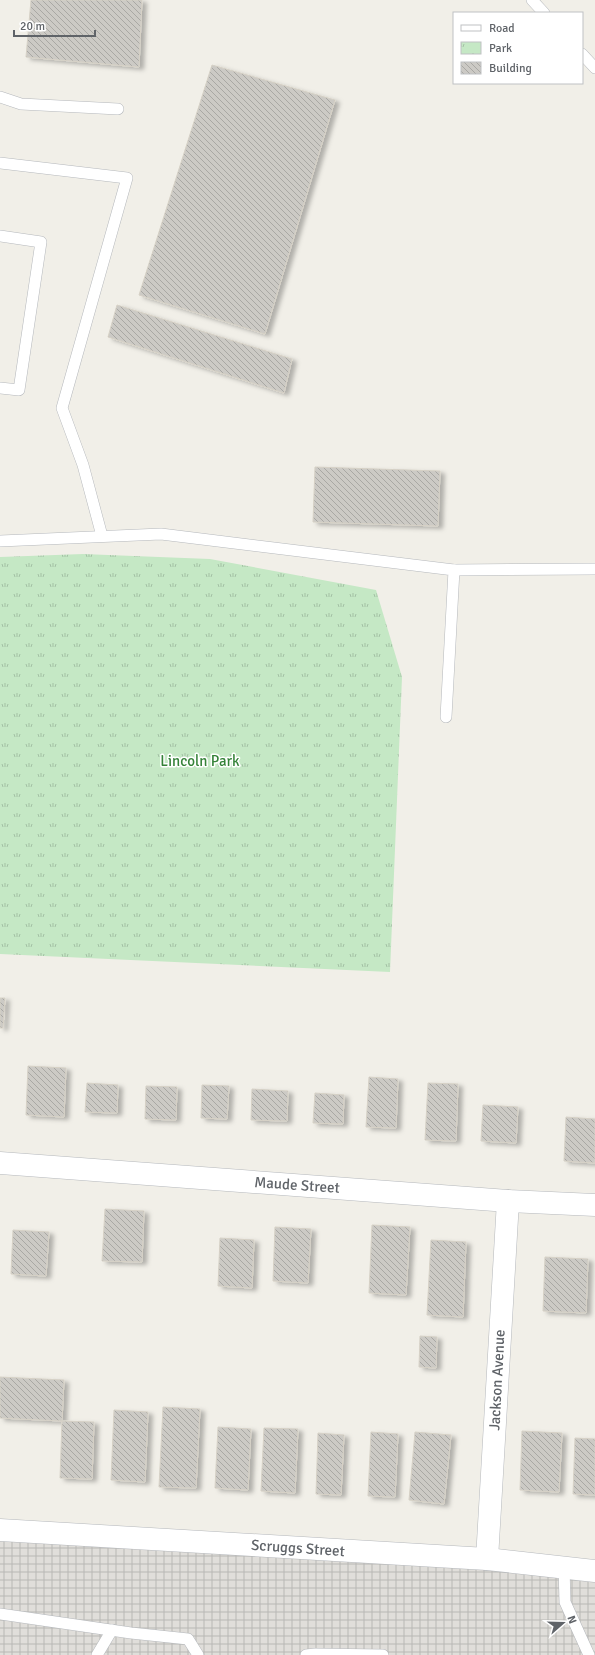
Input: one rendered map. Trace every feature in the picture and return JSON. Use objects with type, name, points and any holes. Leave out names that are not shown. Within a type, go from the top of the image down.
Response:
[{"type":"street","name":"Maude Street","points":[[0,1163],[508,1201],[595,1205]]},
{"type":"street","name":"Jackson Avenue","points":[[486,1559],[508,1201]]},
{"type":"street","name":"Scruggs Street","points":[[0,1530],[486,1559],[595,1570]]},
{"type":"lane","points":[[532,0],[543,12]]},
{"type":"lane","points":[[583,55],[595,68]]},
{"type":"lane","points":[[0,98],[21,104],[118,109]]},
{"type":"lane","points":[[0,164],[127,178],[62,408],[83,465],[102,536]]},
{"type":"lane","points":[[0,236],[42,242],[18,390],[0,388]]},
{"type":"lane","points":[[0,540],[161,534],[454,570],[595,569]]},
{"type":"lane","points":[[446,717],[454,570]]},
{"type":"lane","points":[[564,1567],[565,1602],[589,1655]]},
{"type":"lane","points":[[0,1614],[188,1639],[198,1655]]},
{"type":"lane","points":[[97,1655],[112,1630]]},
{"type":"lane","points":[[306,1655],[383,1655]]},
{"type":"shaded area","points":[[0,1532],[595,1563],[595,1655],[0,1655]]},
{"type":"green space","name":"Lincoln Park","points":[[83,554],[210,559],[376,590],[402,677],[390,972],[0,954],[0,557]]},
{"type":"building","points":[[31,0],[142,0],[139,67],[26,57]]},
{"type":"building","points":[[212,65],[335,100],[265,334],[139,295]]},
{"type":"building","points":[[117,305],[292,359],[284,393],[108,337]]},
{"type":"building","points":[[315,467],[440,471],[438,526],[313,522]]},
{"type":"building","points":[[0,998],[5,998],[3,1028],[0,1028]]},
{"type":"building","points":[[28,1066],[66,1068],[64,1117],[26,1115]]},
{"type":"building","points":[[369,1077],[398,1079],[396,1128],[366,1127]]},
{"type":"building","points":[[87,1083],[118,1085],[117,1113],[85,1112]]},
{"type":"building","points":[[428,1083],[458,1084],[456,1141],[425,1140]]},
{"type":"building","points":[[202,1085],[229,1086],[227,1119],[201,1118]]},
{"type":"building","points":[[146,1086],[177,1087],[176,1120],[145,1119]]},
{"type":"building","points":[[252,1089],[288,1091],[287,1121],[251,1120]]},
{"type":"building","points":[[315,1093],[344,1095],[343,1124],[313,1123]]},
{"type":"building","points":[[483,1105],[518,1107],[516,1143],[481,1141]]},
{"type":"building","points":[[566,1117],[595,1119],[595,1163],[564,1161]]},
{"type":"building","points":[[105,1209],[144,1211],[142,1262],[102,1261]]},
{"type":"building","points":[[372,1225],[410,1227],[406,1295],[369,1293]]},
{"type":"building","points":[[275,1227],[311,1229],[308,1283],[273,1281]]},
{"type":"building","points":[[13,1230],[49,1232],[46,1276],[11,1274]]},
{"type":"building","points":[[220,1238],[254,1240],[252,1288],[218,1286]]},
{"type":"building","points":[[431,1240],[466,1242],[463,1317],[427,1315]]},
{"type":"building","points":[[545,1257],[588,1259],[586,1313],[543,1311]]},
{"type":"building","points":[[420,1336],[437,1337],[436,1368],[419,1367]]},
{"type":"building","points":[[0,1377],[64,1380],[62,1421],[0,1418]]},
{"type":"building","points":[[163,1407],[200,1409],[196,1488],[159,1487]]},
{"type":"building","points":[[114,1410],[148,1412],[145,1482],[111,1480]]},
{"type":"building","points":[[62,1421],[94,1422],[92,1479],[60,1478]]},
{"type":"building","points":[[218,1427],[251,1429],[248,1490],[215,1488]]},
{"type":"building","points":[[264,1428],[298,1429],[295,1493],[261,1491]]},
{"type":"building","points":[[522,1431],[562,1433],[559,1492],[520,1490]]},
{"type":"building","points":[[371,1432],[398,1434],[395,1497],[368,1496]]},
{"type":"building","points":[[415,1432],[451,1435],[444,1504],[409,1500]]},
{"type":"building","points":[[318,1433],[344,1435],[341,1495],[316,1494]]},
{"type":"building","points":[[575,1438],[595,1439],[595,1495],[573,1494]]}]
